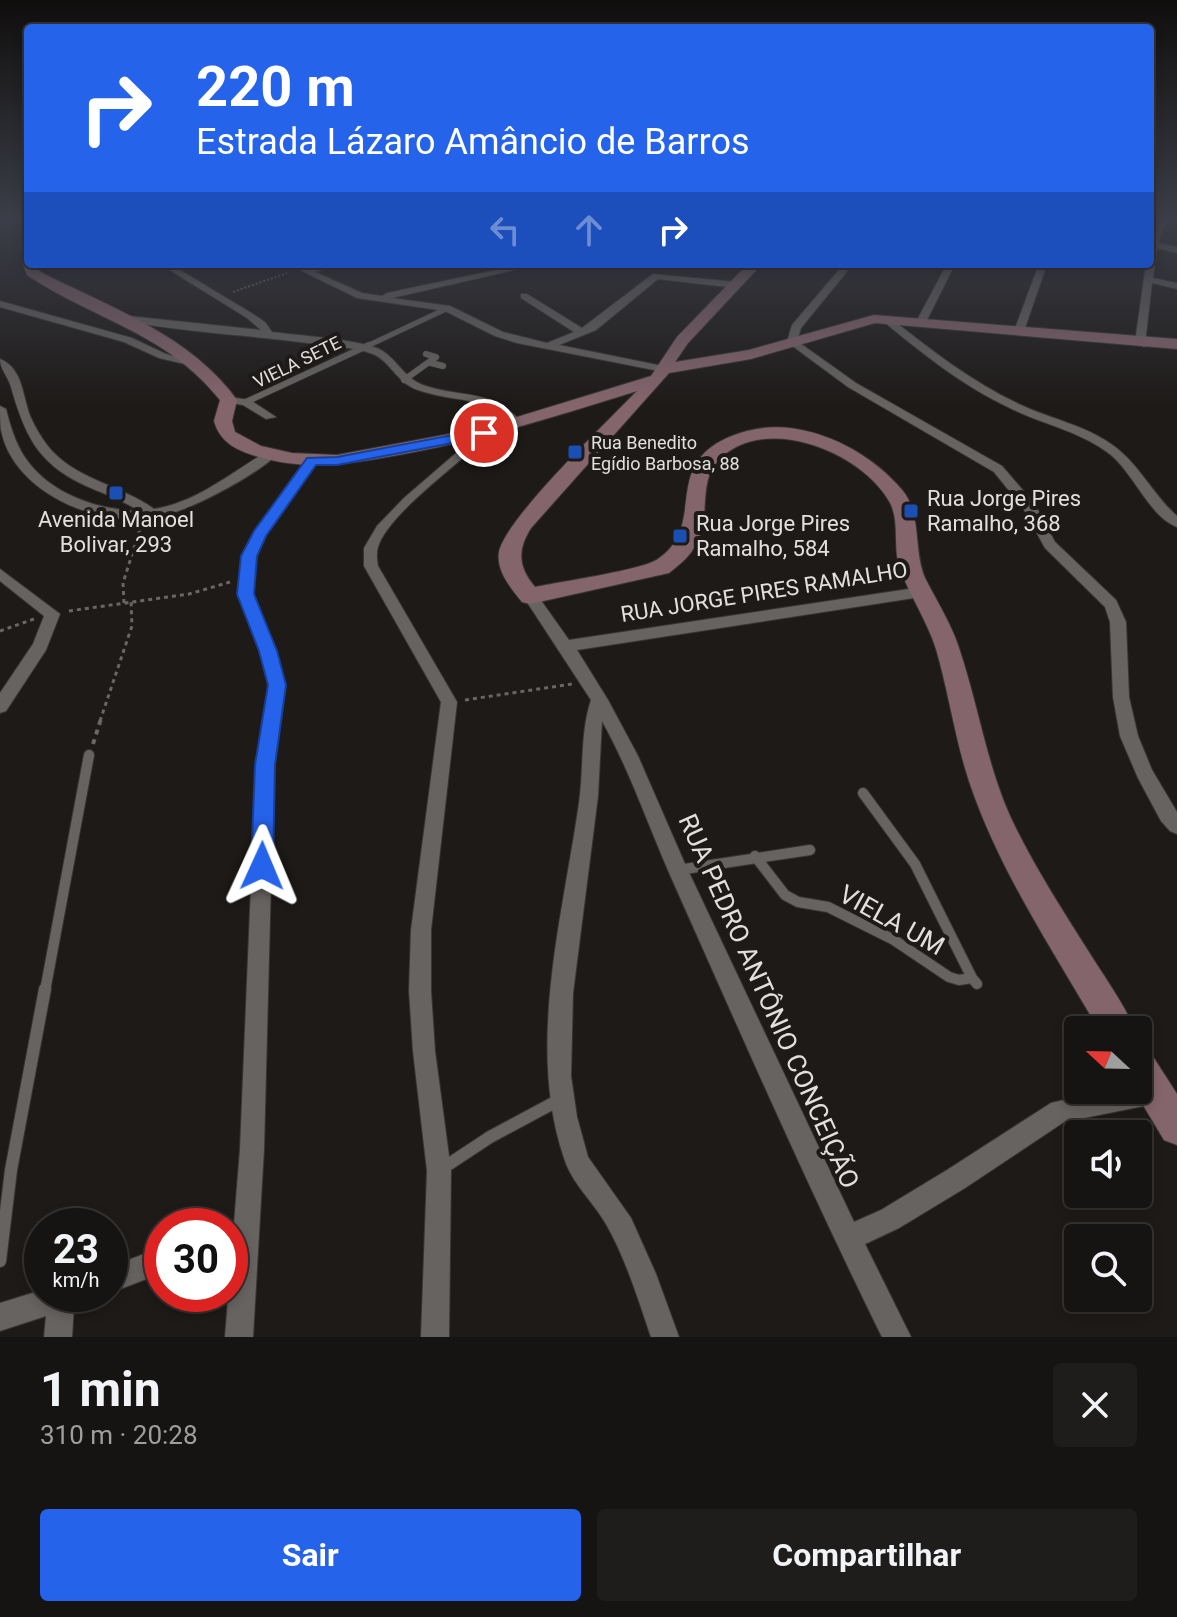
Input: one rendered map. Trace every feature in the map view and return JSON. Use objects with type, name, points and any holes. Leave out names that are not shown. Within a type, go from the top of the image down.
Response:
[{"type":"street","points":[[46,280],[129,319],[220,386],[229,400],[223,425],[226,432],[241,445],[312,461],[337,461],[484,433],[517,424],[663,369],[792,342],[860,322],[886,319],[1144,344],[1177,344]]},
{"type":"street","points":[[191,280],[262,324],[268,334]]},
{"type":"street","points":[[323,280],[373,299],[448,308],[499,334],[663,369]]},
{"type":"street","points":[[373,299],[447,280]]},
{"type":"street","points":[[548,346],[583,333],[650,280]]},
{"type":"street","points":[[695,280],[736,285]]},
{"type":"street","points":[[530,596],[508,561],[512,539],[663,369],[682,340],[740,280]]},
{"type":"street","points":[[792,342],[796,327],[835,280]]},
{"type":"street","points":[[921,322],[943,280]]},
{"type":"street","points":[[1019,331],[1037,280]]},
{"type":"street","points":[[1144,344],[1141,335],[1149,280]]},
{"type":"street","points":[[1151,280],[1177,286]]},
{"type":"street","points":[[532,302],[583,333]]},
{"type":"street","points":[[0,304],[128,340],[163,356],[189,362]]},
{"type":"street","points":[[129,319],[361,347],[382,354],[404,380],[435,393],[491,400],[517,424]]},
{"type":"street","points":[[886,319],[949,367],[993,395],[1113,450],[1133,468],[1152,499],[1177,523]]},
{"type":"street","points":[[792,342],[852,385],[998,469],[1029,506],[1050,545],[1111,604],[1118,622],[1121,697],[1129,736],[1144,773],[1177,825]]},
{"type":"street","points":[[0,362],[17,383],[24,416],[34,435],[56,461],[96,488],[126,498],[152,514]]},
{"type":"street","points":[[229,400],[246,402],[270,417]]},
{"type":"street","points":[[24,416],[1,417],[26,468],[67,497],[111,515],[129,517],[175,508],[272,454]]},
{"type":"street","name":"RUA JORGE PIRES RAMALHO","points":[[530,596],[661,568],[677,556],[686,543],[693,523],[695,487],[708,459],[733,442],[778,432],[819,441],[865,465],[901,504],[907,557],[922,592],[567,646]]},
{"type":"street","points":[[435,1337],[439,1171],[424,1051],[420,991],[421,930],[449,702],[371,566],[369,556],[377,535],[393,517],[484,433]]},
{"type":"street","points":[[241,1208],[252,1149],[265,765],[277,685],[268,651],[246,594],[246,577],[249,556],[259,535],[312,461]]},
{"type":"street","points":[[0,574],[52,614],[40,646],[0,706]]},
{"type":"street","points":[[922,592],[940,627],[985,787],[1008,840],[1110,1016]]},
{"type":"street","name":"RUA PEDRO ANTÔNIO CONCEIÇÃO","points":[[530,596],[567,646],[624,745],[677,870],[763,1047],[847,1239],[897,1337]]},
{"type":"street","points":[[593,689],[592,767],[578,886],[565,950],[559,1052],[560,1099],[577,1162],[625,1234],[665,1337]]},
{"type":"street","points":[[1152,1087],[1177,1127]]},
{"type":"street","points":[[847,1239],[890,1219],[1059,1111],[1077,1104]]},
{"type":"street","points":[[0,1317],[24,1309]]},
{"type":"street","points":[[58,1337],[63,1312]]},
{"type":"street","points":[[239,1312],[239,1337]]},
{"type":"lane","name":"VIELA SETE","points":[[246,402],[448,308]]},
{"type":"lane","points":[[404,380],[436,357],[426,354]]},
{"type":"lane","points":[[431,363],[443,366]]},
{"type":"lane","points":[[0,1261],[11,1170],[89,755]]},
{"type":"lane","name":"VIELA UM","points":[[755,856],[785,895],[798,902],[828,907],[894,940],[954,979],[974,981],[937,913],[915,864],[863,793]]},
{"type":"lane","points":[[677,870],[810,850]]},
{"type":"lane","points":[[439,1171],[490,1137],[560,1099]]},
{"type":"path","points":[[219,297],[265,280]]},
{"type":"path","points":[[124,603],[123,583],[138,532],[152,514]]},
{"type":"path","points":[[0,631],[52,614],[189,594],[246,577]]},
{"type":"path","points":[[89,755],[132,626],[131,602]]},
{"type":"path","points":[[449,702],[593,689]]},
{"type":"place","name":"Rua Benedito Egídio Barbosa, 88","points":[[575,452]]},
{"type":"place","name":"Avenida Manoel Bolivar, 293","points":[[116,493]]},
{"type":"place","name":"Rua Jorge Pires Ramalho, 368","points":[[911,511]]},
{"type":"place","name":"Rua Jorge Pires Ramalho, 584","points":[[680,536]]},
{"type":"route","points":[[262,866],[265,765],[277,685],[276,673],[246,594],[249,556],[259,535],[312,461],[337,461],[484,433]]}]
